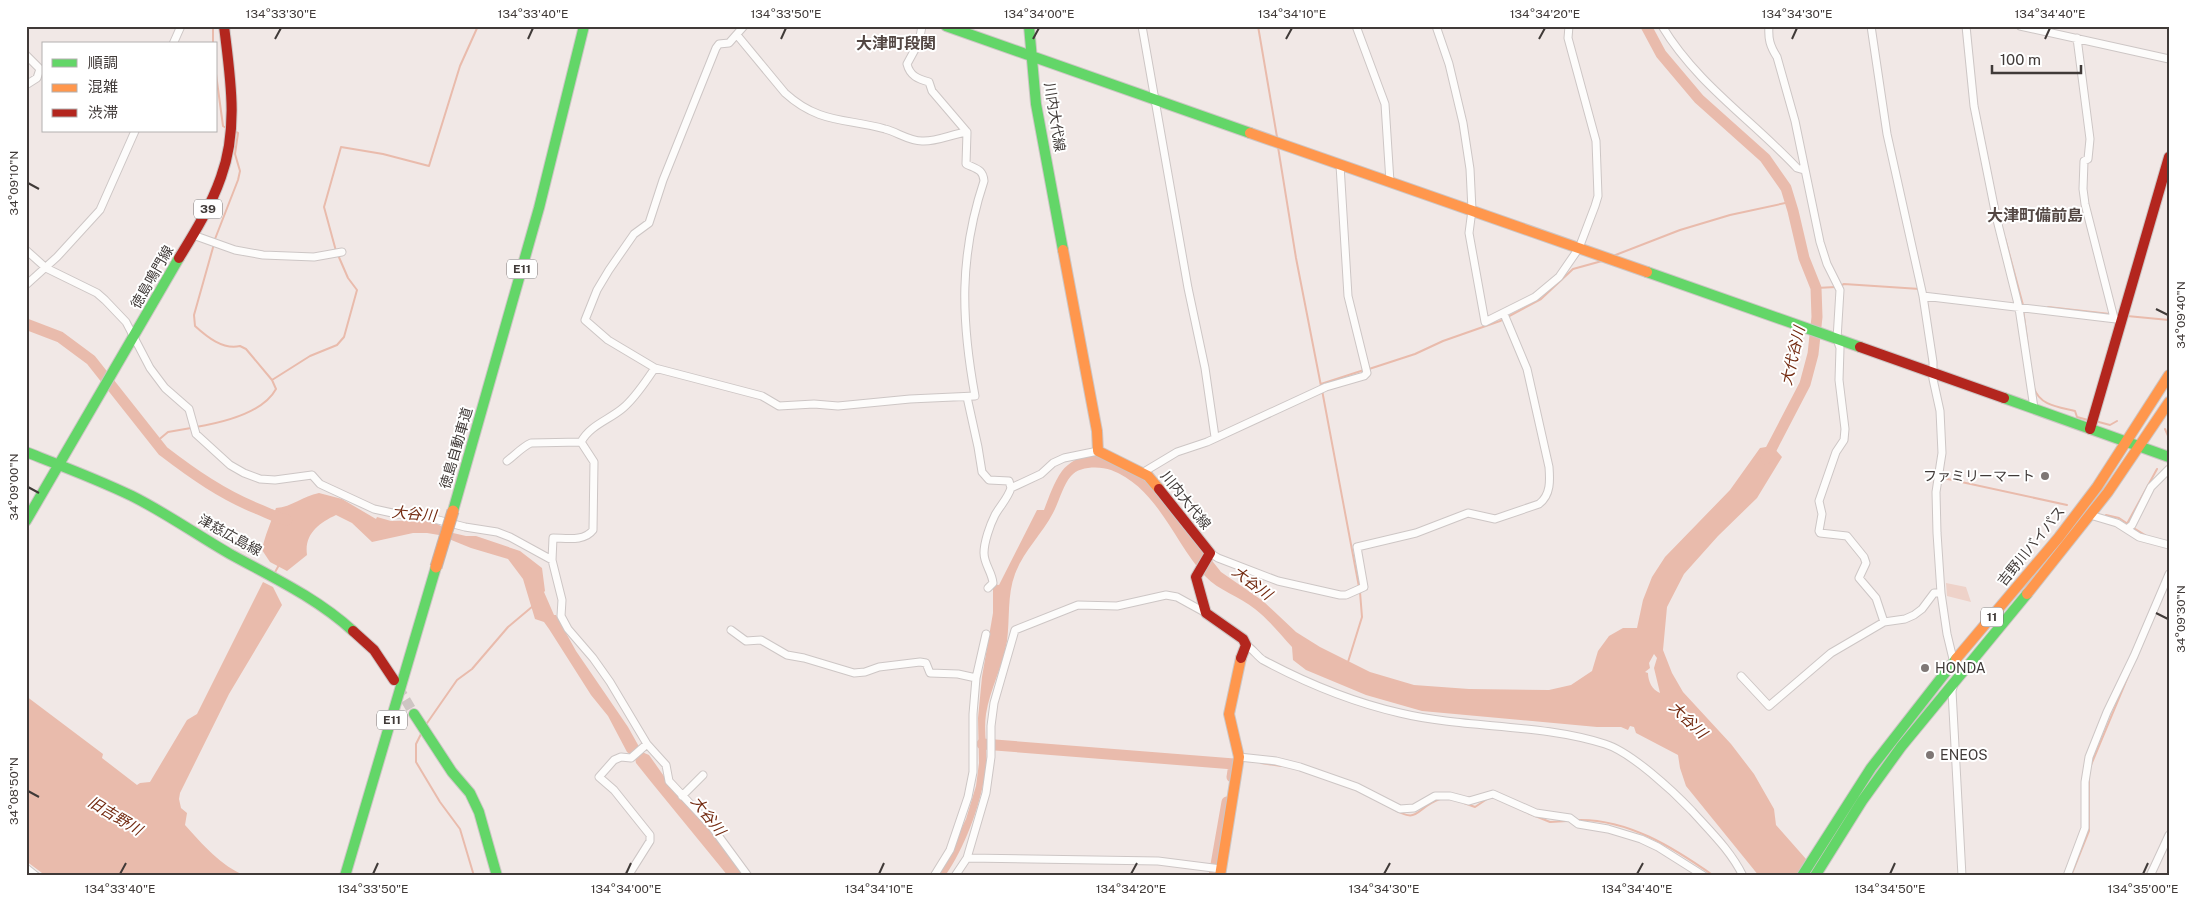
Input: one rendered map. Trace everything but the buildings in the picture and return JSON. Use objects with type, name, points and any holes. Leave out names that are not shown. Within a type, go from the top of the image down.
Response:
[{"type":"main road","name":"徳島鳴門線","points":[[26,520],[135,336],[219,184],[231,135],[231,96],[224,26]]},
{"type":"main road","name":"徳島自動車道","points":[[346,874],[454,511],[537,216],[584,26]]},
{"type":"main road","points":[[946,26],[1834,337],[2169,457]]},
{"type":"main road","name":"川内大代線","points":[[1029,26],[1036,104],[1097,432],[1093,451],[1142,473],[1158,487],[1209,554]]},
{"type":"main road","points":[[2090,429],[2117,320],[2169,157]]},
{"type":"main road","name":"吉野川バイパス","points":[[1815,876],[1818,861],[1871,768],[1949,668],[2059,537],[2097,488],[2169,375]]},
{"type":"main road","name":"吉野川バイパス","points":[[1802,876],[1818,861],[1879,777],[2090,515],[2141,447],[2169,402]]},
{"type":"main road","name":"津慈広島線","points":[[26,452],[60,464],[134,497],[287,584],[342,621],[374,650],[394,680]]},
{"type":"main road","points":[[1209,554],[1196,578],[1206,613],[1243,639],[1246,645],[1238,668],[1229,714],[1239,757],[1220,873]]},
{"type":"main road","points":[[414,714],[452,772],[470,793],[479,812],[497,876]]},
{"type":"street","points":[[174,42],[181,26]]},
{"type":"street","points":[[744,26],[729,43],[719,44],[716,48],[663,180],[649,223],[634,234],[609,270],[597,290],[584,320],[608,340],[655,368],[762,396],[779,406],[814,404],[838,406],[910,399],[975,396],[965,334],[965,274],[970,231],[984,181],[984,174],[980,170],[966,164],[967,132],[932,91],[930,82],[913,76],[909,70],[907,64],[919,42],[922,26]]},
{"type":"street","points":[[1142,26],[1188,288],[1205,368],[1215,437]]},
{"type":"street","points":[[1356,26],[1385,104],[1390,182]]},
{"type":"street","points":[[1436,26],[1449,64],[1463,123],[1470,168],[1472,210],[1468,233],[1485,322],[1504,314],[1544,291],[1567,267],[1579,248],[1598,196],[1598,154],[1568,38],[1569,26]]},
{"type":"street","points":[[1769,26],[1768,38],[1771,48],[1777,57],[1795,121],[1820,242],[1827,264],[1840,290],[1834,337],[1840,348],[1839,380],[1845,429],[1844,440],[1836,452],[1819,501],[1822,514],[1819,531],[1847,536],[1864,557],[1866,563],[1859,578],[1876,598],[1884,622]]},
{"type":"street","points":[[1871,26],[1887,134],[1923,296],[1933,362],[1932,372],[1940,411],[1942,453],[1936,492],[1941,593],[1953,659],[1949,668],[1957,678],[1952,691],[1962,876]]},
{"type":"street","points":[[1966,26],[1974,106],[1996,216],[2019,308],[2034,408]]},
{"type":"street","points":[[2020,26],[2169,59]]},
{"type":"street","points":[[1663,27],[1692,69],[1704,82],[1759,130],[1797,168],[1804,170]]},
{"type":"street","points":[[738,35],[785,93],[822,116],[887,129],[922,141],[967,132]]},
{"type":"street","points":[[1923,296],[2117,320],[2083,188],[2084,160],[2088,158],[2090,139],[2077,38]]},
{"type":"street","points":[[26,55],[39,73],[26,85]]},
{"type":"street","points":[[26,285],[46,268],[100,210],[135,132]]},
{"type":"street","points":[[1142,473],[1177,452],[1326,387],[1364,376],[1367,373],[1348,296],[1340,165]]},
{"type":"street","points":[[193,234],[214,243],[247,253],[314,257],[338,253]]},
{"type":"street","points":[[26,250],[46,268],[97,293],[126,322],[135,336],[150,368],[165,388],[189,409],[195,432],[230,465],[244,474],[260,479],[275,480],[312,475],[320,484],[374,509],[397,514],[423,516],[465,527],[498,532],[552,560]]},
{"type":"street","points":[[1209,554],[1286,583],[1340,595],[1364,588],[1357,547],[1416,533],[1468,513],[1495,519],[1539,504],[1544,500],[1550,483],[1545,448],[1527,369],[1504,314]]},
{"type":"street","points":[[581,442],[586,432],[621,410],[630,402],[655,368]]},
{"type":"street","points":[[967,397],[982,472],[988,480],[1009,481],[1011,488]]},
{"type":"street","points":[[507,460],[519,453],[524,446],[531,443],[581,442]]},
{"type":"street","points":[[581,442],[594,462],[593,530],[589,535],[582,538],[553,538],[552,560],[562,600],[561,616],[568,629],[593,658],[610,682],[644,746],[666,765],[670,781],[712,827],[748,876]]},
{"type":"street","points":[[988,588],[993,583],[993,576],[984,559],[987,536],[995,516],[1011,488],[1042,474],[1053,463],[1064,458],[1093,451]]},
{"type":"street","points":[[2129,527],[2151,487],[2169,469]]},
{"type":"street","points":[[2090,515],[2129,527],[2138,537],[2169,545]]},
{"type":"street","points":[[2067,876],[2085,828],[2085,782],[2089,757],[2107,712],[2132,662],[2169,574]]},
{"type":"street","points":[[1741,676],[1769,706],[1831,653],[1884,622],[1906,619],[1914,615],[1922,609],[1934,593],[1941,593]]},
{"type":"street","points":[[955,876],[966,858],[986,793],[994,703],[1013,632],[1018,628],[1078,605],[1117,606],[1166,595],[1176,597],[1206,613]]},
{"type":"street","points":[[731,630],[746,641],[761,640],[787,656],[804,658],[845,671],[866,672],[879,667],[920,662],[926,663],[930,673],[958,674],[976,678]]},
{"type":"street","points":[[934,876],[950,850],[968,797],[973,772],[973,714],[976,678],[986,634]]},
{"type":"street","points":[[1246,645],[1261,658],[1328,691],[1401,714],[1552,733],[1612,747],[1628,756],[1684,802],[1727,849],[1743,876]]},
{"type":"street","points":[[628,876],[650,841],[650,835],[614,790],[599,777],[614,760],[621,757],[631,758],[644,746]]},
{"type":"street","points":[[1239,757],[1276,761],[1300,767],[1357,787],[1400,809],[1414,808],[1435,796],[1450,796],[1469,801],[1493,794],[1536,813],[1570,818],[1578,824],[1608,829],[1641,839],[1658,847],[1704,876]]},
{"type":"street","points":[[682,796],[703,775]]},
{"type":"street","points":[[2150,876],[2169,835]]},
{"type":"street","points":[[966,858],[1158,861],[1220,873]]},
{"type":"street","points":[[26,868],[36,876]]},
{"type":"shaded area","points":[[1946,583],[1966,587],[1971,602],[1947,596]]},
{"type":"water","points":[[1772,446],[1782,457],[1757,498],[1718,536],[1684,574],[1667,607],[1663,650],[1672,673],[1683,692],[1731,744],[1754,774],[1774,809],[1776,825],[1821,876],[1759,876],[1686,786],[1678,755],[1636,733],[1634,727],[1630,726],[1628,730],[1621,727],[1597,727],[1422,711],[1366,695],[1306,670],[1293,660],[1292,647],[1265,618],[1249,604],[1216,586],[1205,576],[1153,502],[1141,489],[1127,478],[1111,470],[1096,468],[1079,470],[1071,476],[1063,489],[1053,513],[1018,566],[1012,582],[1007,641],[986,714],[986,766],[983,787],[959,853],[945,876],[938,876],[966,819],[976,786],[979,763],[978,718],[982,677],[993,613],[993,587],[994,584],[999,585],[1037,510],[1044,510],[1059,475],[1071,462],[1087,455],[1106,458],[1148,482],[1221,572],[1263,601],[1296,632],[1320,647],[1370,672],[1414,685],[1469,689],[1549,690],[1571,685],[1592,671],[1598,651],[1609,636],[1623,628],[1637,628],[1643,600],[1652,577],[1665,557],[1730,490],[1760,448]],"holes":[[[1654,654],[1657,658],[1654,668],[1660,693],[1653,687],[1648,673],[1645,672],[1650,668],[1649,663]]]},
{"type":"water","points":[[319,493],[342,499],[376,519],[377,517],[391,521],[421,520],[434,522],[453,533],[476,536],[520,551],[542,568],[544,592],[554,615],[556,615],[576,651],[628,727],[642,752],[649,755],[673,789],[707,827],[744,876],[728,876],[636,763],[635,758],[627,752],[608,716],[591,695],[549,629],[544,622],[535,619],[523,579],[508,559],[471,548],[439,535],[427,533],[413,533],[372,542],[352,523],[336,515],[314,530],[308,541],[307,555],[287,571],[270,562],[262,550],[276,508],[287,506]]},
{"type":"water","name":"旧吉野川","points":[[263,582],[273,587],[282,605],[229,694],[180,793],[179,799],[181,808],[187,813],[185,825],[220,861],[246,876],[46,876],[26,861],[26,696],[103,754],[102,758],[137,785],[150,782],[187,720],[197,714]]},
{"type":"waterway","points":[[213,26],[213,42]]},
{"type":"waterway","points":[[336,251],[324,207],[341,147],[383,154],[429,166],[460,66],[478,26]]},
{"type":"waterway","points":[[1258,26],[1277,137]]},
{"type":"waterway","name":"大代谷川","points":[[1646,26],[1661,54],[1699,99],[1765,158],[1786,188],[1804,258],[1816,288],[1817,317],[1813,354],[1805,384],[1766,459]]},
{"type":"waterway","points":[[218,89],[223,126],[226,128]]},
{"type":"waterway","points":[[215,239],[240,171],[235,154],[238,133],[236,132]]},
{"type":"waterway","points":[[1278,147],[1296,258],[1321,386]]},
{"type":"waterway","points":[[1613,256],[1680,230],[1730,215],[1790,202]]},
{"type":"waterway","points":[[2005,238],[2023,305]]},
{"type":"waterway","points":[[196,427],[228,420],[251,411],[270,397],[276,389],[272,380],[246,349],[240,346],[234,347],[221,344],[195,326],[194,315],[214,244]]},
{"type":"waterway","points":[[272,380],[310,356],[337,345],[344,337],[357,290],[348,278],[338,255]]},
{"type":"waterway","points":[[1369,369],[1415,354],[1443,341],[1500,321],[1541,299],[1573,269],[1602,261]]},
{"type":"waterway","points":[[1840,286],[1844,284],[1920,289]]},
{"type":"waterway","points":[[1816,288],[1836,287]]},
{"type":"waterway","points":[[2048,307],[2110,314]]},
{"type":"waterway","points":[[2023,309],[2028,347]]},
{"type":"waterway","points":[[2127,316],[2169,320]]},
{"type":"waterway","name":"大谷川","points":[[26,324],[60,337],[91,360],[163,451],[174,460],[233,497],[287,520]]},
{"type":"waterway","points":[[1321,384],[1364,370]]},
{"type":"waterway","points":[[2034,388],[2045,402],[2075,411],[2077,417],[2088,420]]},
{"type":"waterway","points":[[1322,390],[1359,587]]},
{"type":"waterway","points":[[2095,421],[2110,425],[2117,421]]},
{"type":"waterway","points":[[156,442],[168,432],[191,428]]},
{"type":"waterway","points":[[2165,429],[2169,438]]},
{"type":"waterway","points":[[2128,522],[2157,469]]},
{"type":"waterway","points":[[1943,478],[2067,505]]},
{"type":"waterway","points":[[2106,515],[2119,518],[2128,524]]},
{"type":"waterway","points":[[2132,527],[2145,535]]},
{"type":"waterway","points":[[274,574],[279,565]]},
{"type":"waterway","points":[[1348,662],[1362,617],[1360,592]]},
{"type":"waterway","points":[[425,726],[457,680],[472,669],[508,627],[533,606]]},
{"type":"waterway","points":[[2091,765],[2129,674]]},
{"type":"waterway","points":[[422,732],[416,744],[416,762],[440,802],[460,829],[474,876]]},
{"type":"waterway","points":[[982,744],[1234,764],[1232,777]]},
{"type":"waterway","points":[[1261,763],[1281,766]]},
{"type":"waterway","points":[[2071,876],[2089,831],[2089,777]]},
{"type":"waterway","points":[[1390,807],[1407,815],[1412,815],[1440,799]]},
{"type":"waterway","points":[[1464,803],[1475,807],[1487,799]]},
{"type":"waterway","points":[[1214,876],[1227,802]]},
{"type":"waterway","points":[[1528,813],[1550,822],[1567,821]]},
{"type":"waterway","points":[[1576,820],[1595,821],[1632,829],[1666,845],[1714,876]]},
{"type":"tunnel","points":[[398,687],[414,714]]},
{"type":"traffic: fast","points":[[453,511],[539,208],[584,26]]},
{"type":"traffic: fast","points":[[946,26],[1250,133]]},
{"type":"traffic: fast","points":[[1029,26],[1036,104],[1063,250]]},
{"type":"traffic: fast","points":[[26,521],[179,258]]},
{"type":"traffic: fast","points":[[1647,272],[1860,347]]},
{"type":"traffic: fast","points":[[2004,398],[2169,457]]},
{"type":"traffic: fast","points":[[26,452],[93,478],[145,503],[230,554],[309,598],[353,631]]},
{"type":"traffic: fast","points":[[345,876],[436,567]]},
{"type":"traffic: fast","points":[[1815,876],[1862,801],[1901,747],[2027,594]]},
{"type":"traffic: fast","points":[[1802,876],[1871,768],[1956,659]]},
{"type":"traffic: fast","points":[[414,714],[452,772],[470,793],[479,812],[497,876]]},
{"type":"traffic: slow","points":[[1250,133],[1647,272]]},
{"type":"traffic: slow","points":[[1063,250],[1097,431],[1098,451],[1148,476],[1159,489]]},
{"type":"traffic: slow","points":[[1956,659],[2059,537],[2097,487],[2169,375]]},
{"type":"traffic: slow","points":[[2027,594],[2108,492],[2169,402]]},
{"type":"traffic: slow","points":[[436,567],[453,511]]},
{"type":"traffic: slow","points":[[1220,876],[1239,757],[1229,714],[1241,658]]},
{"type":"traffic: jam","points":[[179,258],[197,229],[212,198],[227,158],[232,102],[224,26]]},
{"type":"traffic: jam","points":[[2090,429],[2169,157]]},
{"type":"traffic: jam","points":[[1860,347],[2004,398]]},
{"type":"traffic: jam","points":[[1159,489],[1210,553],[1196,577],[1206,613],[1243,639],[1246,645],[1241,658]]},
{"type":"traffic: jam","points":[[353,631],[374,650],[394,680]]},
{"type":"place","name":"ファミリーマート","points":[[2045,476]]},
{"type":"place","name":"HONDA","points":[[1925,668]]},
{"type":"place","name":"ENEOS","points":[[1930,755]]},
{"type":"district","name":"大津町段関","points":[[896,43]]},
{"type":"district","name":"大津町備前島","points":[[2035,215]]}]
